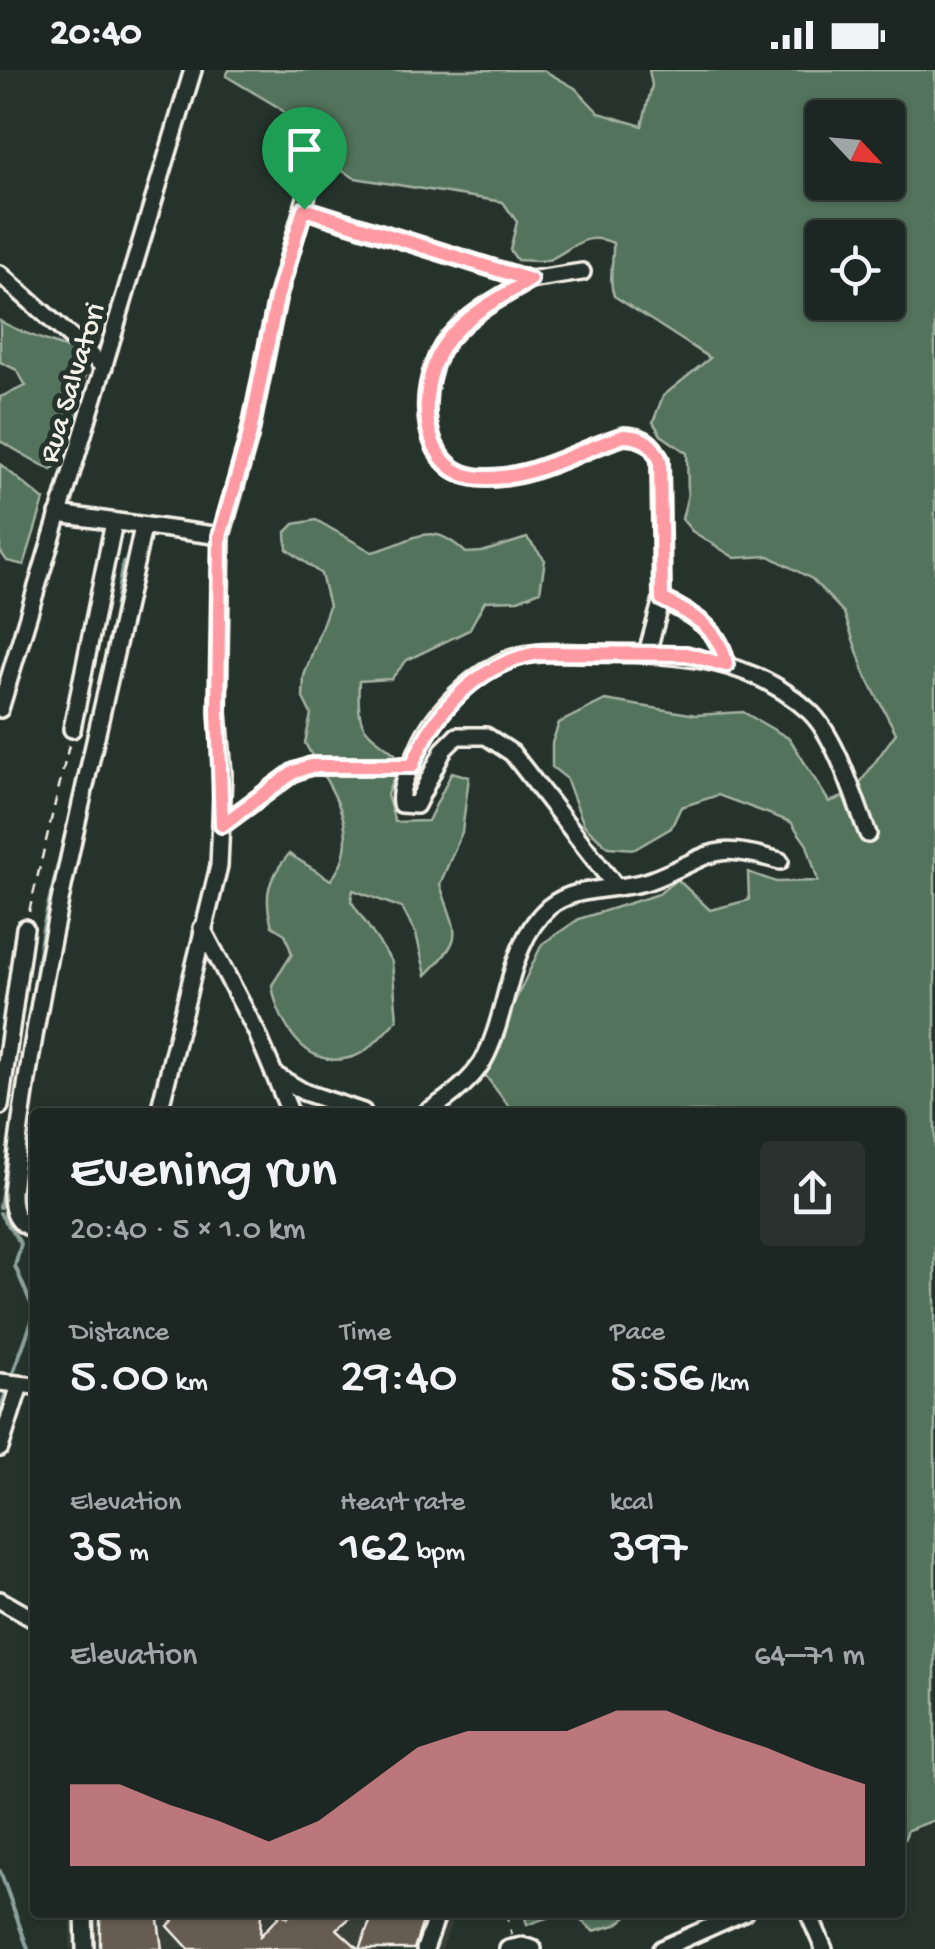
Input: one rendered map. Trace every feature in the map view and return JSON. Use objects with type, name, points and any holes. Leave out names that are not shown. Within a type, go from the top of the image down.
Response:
[{"type":"street","name":"Rua Salvatori","points":[[0,709],[194,70]]},
{"type":"street","points":[[160,1108],[219,866],[220,536],[249,437],[277,298],[310,184]]},
{"type":"street","points":[[304,209],[530,280]]},
{"type":"street","points":[[582,272],[530,280],[472,314],[446,342],[430,381],[426,428],[437,454],[456,471],[482,478],[525,474],[624,436],[641,437],[654,446],[660,460],[662,599],[647,653]]},
{"type":"street","points":[[0,274],[104,367]]},
{"type":"street","points":[[58,514],[220,536]]},
{"type":"street","points":[[72,729],[114,522]]},
{"type":"street","points":[[30,1227],[13,1213],[12,1194],[47,948],[79,823],[143,526]]},
{"type":"street","points":[[662,599],[704,624],[718,639],[726,665]]},
{"type":"street","points":[[616,887],[512,752],[486,736],[457,736],[444,749],[416,805],[405,808],[400,792],[423,738],[445,707],[488,669],[514,657],[538,653],[686,654],[726,665],[782,692],[810,712],[826,732],[868,834]]},
{"type":"street","points":[[222,825],[294,772],[311,766],[412,766]]},
{"type":"street","points":[[433,1108],[465,1083],[482,1061],[520,954],[550,906],[576,893],[640,884],[722,850],[740,850],[780,861]]},
{"type":"street","points":[[0,1106],[25,928]]},
{"type":"street","points":[[202,928],[288,1108]]},
{"type":"street","points":[[275,1075],[304,1092],[351,1108]]},
{"type":"street","points":[[0,1382],[28,1386],[0,1448]]},
{"type":"street","points":[[3,1605],[30,1618]]},
{"type":"street","points":[[84,1918],[85,1949]]},
{"type":"street","points":[[426,1949],[436,1918]]},
{"type":"street","points":[[661,1949],[731,1918]]},
{"type":"street","points":[[811,1918],[824,1949]]},
{"type":"street","points":[[512,1948],[533,1949]]},
{"type":"path","points":[[25,928],[72,729]]},
{"type":"path","points":[[507,1918],[512,1948]]},
{"type":"shaded area","points":[[71,1918],[453,1918],[442,1949],[70,1949]]},
{"type":"green space","points":[[229,70],[543,70],[575,88],[599,113],[642,126],[652,85],[649,70],[935,70],[935,1820],[908,1830],[905,1838],[905,1108],[510,1108],[482,1071],[542,944],[579,919],[659,894],[677,879],[710,910],[749,900],[748,872],[776,882],[818,881],[807,845],[791,822],[718,795],[681,807],[671,828],[635,849],[608,847],[584,825],[566,778],[552,767],[552,743],[559,723],[605,700],[696,715],[743,712],[790,739],[829,802],[852,794],[896,733],[865,674],[844,613],[812,579],[769,556],[735,558],[692,531],[682,519],[688,494],[687,453],[661,435],[653,422],[663,396],[710,358],[614,296],[613,243],[587,240],[551,259],[517,260],[510,250],[517,222],[503,202],[355,178],[327,162],[306,130],[278,107],[226,76]]},
{"type":"green space","points":[[0,321],[82,354],[85,382],[80,416],[68,448],[51,470],[0,441],[0,397],[26,386],[17,370],[0,362]]},
{"type":"green space","points":[[0,464],[44,500],[24,565],[7,561],[0,551]]},
{"type":"green space","points":[[316,520],[372,552],[431,534],[453,542],[466,553],[527,538],[545,560],[540,591],[518,600],[485,601],[469,630],[407,660],[391,679],[359,681],[359,712],[365,729],[401,759],[387,795],[395,822],[428,821],[452,772],[469,777],[462,832],[440,884],[453,924],[453,941],[426,975],[416,934],[402,908],[353,890],[351,901],[392,962],[397,1020],[366,1050],[338,1059],[310,1052],[298,1042],[281,1015],[272,985],[292,954],[285,934],[272,926],[268,905],[272,879],[289,854],[331,880],[346,845],[340,810],[305,743],[311,714],[303,698],[304,676],[329,606],[321,574],[287,549],[286,532],[294,524]]},
{"type":"green space","points":[[525,1918],[546,1918],[527,1925]]},
{"type":"green space","points":[[625,1918],[616,1925],[593,1931],[577,1919]]},
{"type":"building","points":[[100,1918],[158,1918],[162,1949],[100,1949]]},
{"type":"building","points":[[175,1918],[261,1918],[260,1936],[277,1918],[350,1918],[337,1929],[359,1949],[189,1949],[168,1926]]},
{"type":"building","points":[[372,1918],[424,1918],[414,1949],[359,1949]]},
{"type":"waterway","points":[[107,656],[123,562]]},
{"type":"waterway","points":[[0,1207],[43,928],[88,738]]},
{"type":"waterway","points":[[0,1213],[21,1244],[15,1266],[30,1301]]},
{"type":"waterway","points":[[13,1373],[30,1327]]},
{"type":"waterway","points":[[0,1408],[5,1395]]},
{"type":"waterway","points":[[0,1871],[28,1949]]},
{"type":"route","points":[[304,209],[530,280],[472,314],[446,342],[430,381],[426,428],[437,454],[456,471],[482,478],[525,474],[624,436],[641,437],[654,446],[660,460],[662,599],[704,624],[718,639],[726,665],[686,654],[538,653],[514,657],[488,669],[445,707],[423,738],[412,766],[311,766],[294,772],[222,825],[218,712],[220,536],[249,437],[277,298],[304,209]]}]
